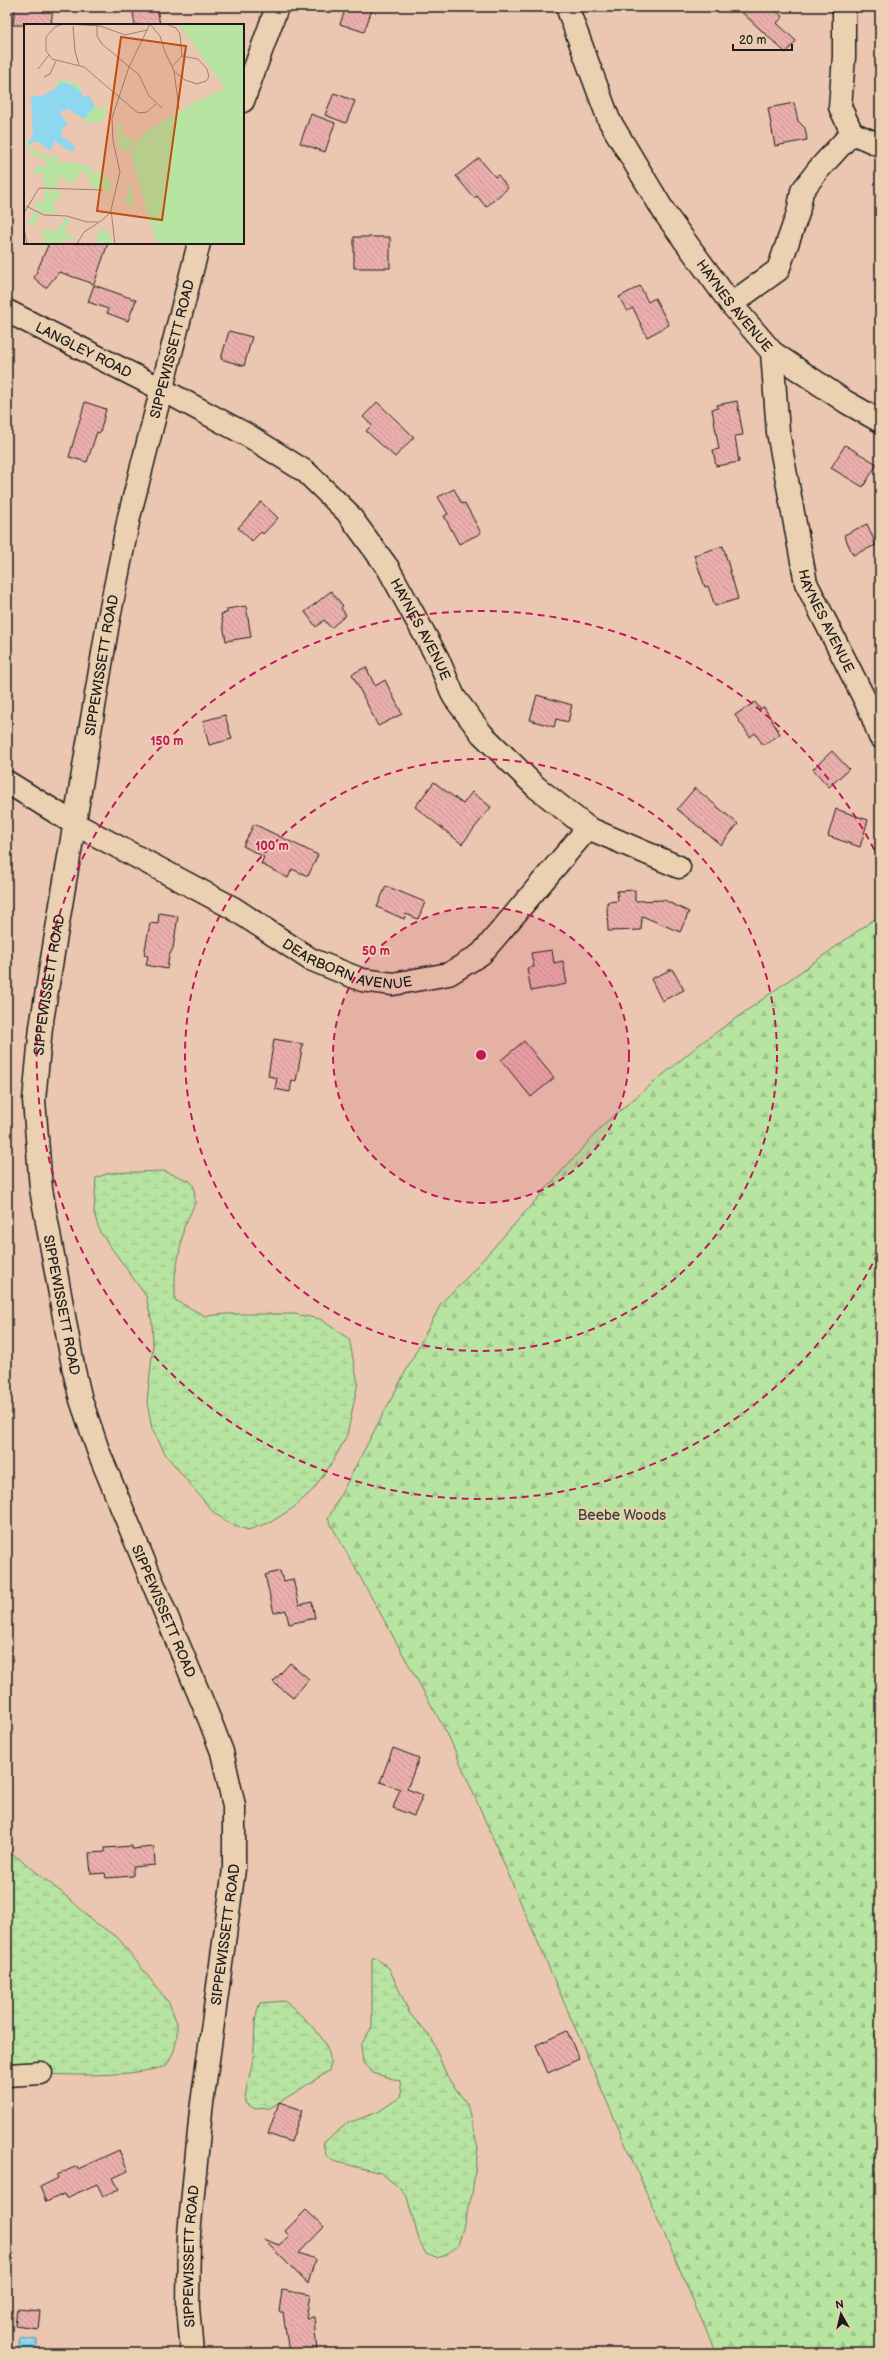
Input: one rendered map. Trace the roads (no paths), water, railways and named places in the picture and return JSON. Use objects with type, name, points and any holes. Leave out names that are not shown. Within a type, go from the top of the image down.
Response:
[{"type":"street","points":[[244,98],[277,7]]},
{"type":"street","name":"HAYNES AVENUE","points":[[567,7],[609,120],[666,215],[731,304],[772,352],[778,432],[806,583],[870,710],[880,737]]},
{"type":"street","points":[[844,7],[844,57],[840,107],[852,133],[880,145]]},
{"type":"street","points":[[731,304],[778,270],[798,213],[802,191],[818,170],[852,133]]},
{"type":"street","name":"SIPPEWISSETT ROAD","points":[[191,2352],[188,2307],[190,2234],[201,2111],[234,1869],[234,1806],[222,1752],[105,1468],[81,1400],[71,1358],[41,1189],[34,1100],[37,1058],[108,623],[129,517],[200,244]]},
{"type":"street","name":"LANGLEY ROAD","points":[[7,311],[161,389]]},
{"type":"street","points":[[772,352],[846,402],[880,421]]},
{"type":"street","name":"HAYNES AVENUE","points":[[161,389],[249,436],[306,472],[347,512],[388,568],[438,659],[454,697],[482,734],[536,787],[588,828],[679,867]]},
{"type":"street","name":"DEARBORN AVENUE","points":[[7,782],[75,824],[233,908],[310,959],[362,980],[393,984],[449,974],[481,954],[588,828]]},
{"type":"street","points":[[7,2075],[41,2072]]},
{"type":"water","points":[[20,2338],[37,2340],[36,2353],[18,2353]]},
{"type":"park label","name":"Beebe Woods","points":[[622,1515]]}]
